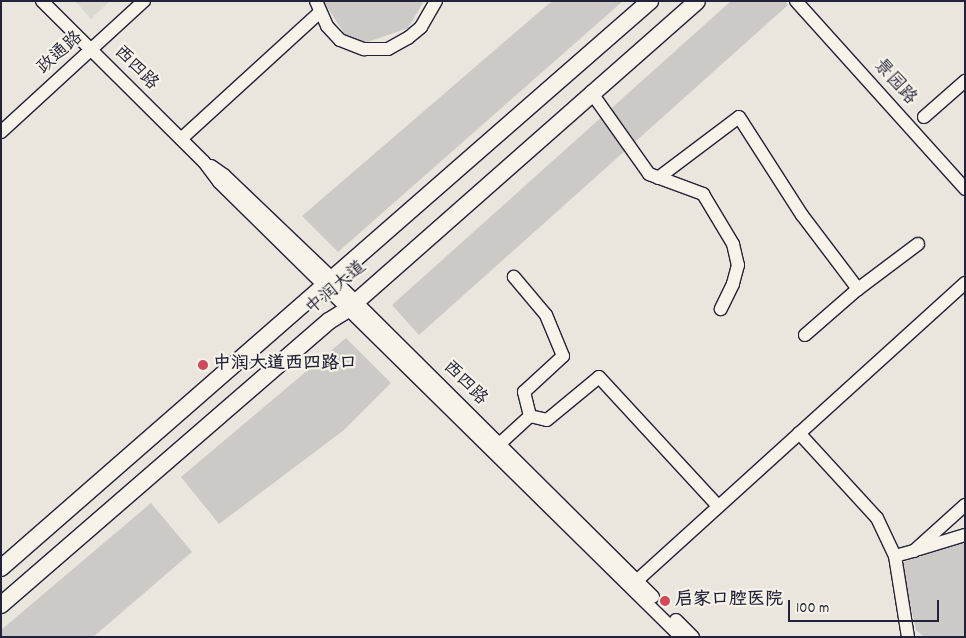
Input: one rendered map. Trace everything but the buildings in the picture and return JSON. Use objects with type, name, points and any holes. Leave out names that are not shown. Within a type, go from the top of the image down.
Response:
[{"type":"main road","name":"中润大道","points":[[1,568],[650,1]]},
{"type":"main road","name":"中润大道","points":[[1,605],[329,321],[352,306],[591,92],[697,1]]},
{"type":"street","name":"西四路","points":[[42,1],[204,162],[224,175],[352,306],[633,584],[681,637]]},
{"type":"street","name":"政通路","points":[[1,132],[144,1]]},
{"type":"street","points":[[181,139],[318,7],[340,40],[364,49],[388,49],[421,27],[436,1]]},
{"type":"street","name":"景园路","points":[[796,1],[965,189]]},
{"type":"street","points":[[924,118],[965,81]]},
{"type":"street","points":[[591,92],[649,174],[703,194],[733,244],[738,265],[734,284],[721,309]]},
{"type":"street","points":[[658,178],[739,117],[802,215],[858,289]]},
{"type":"street","points":[[805,335],[858,289],[918,244]]},
{"type":"street","points":[[514,277],[546,315],[563,356],[524,392],[530,416]]},
{"type":"street","points":[[633,584],[965,283]]},
{"type":"street","points":[[530,416],[547,420],[599,377],[718,506]]},
{"type":"street","points":[[496,448],[530,416]]},
{"type":"street","points":[[799,433],[877,518],[894,556],[908,637]]},
{"type":"street","points":[[914,551],[965,505]]},
{"type":"street","points":[[894,556],[965,535]]},
{"type":"street","name":"西四路","points":[[633,584],[693,637]]},
{"type":"shaded area","points":[[75,1],[110,1],[91,19]]},
{"type":"shaded area","points":[[323,1],[424,1],[408,28],[362,44],[346,36]]},
{"type":"shaded area","points":[[552,1],[623,1],[338,252],[302,216]]},
{"type":"shaded area","points":[[731,1],[785,1],[788,5],[419,335],[392,305]]},
{"type":"shaded area","points":[[346,338],[391,383],[344,430],[219,524],[181,477]]},
{"type":"shaded area","points":[[151,503],[192,552],[93,637],[1,637],[1,630]]},
{"type":"shaded area","points":[[965,541],[965,637],[924,637],[916,630],[901,563]]},
{"type":"place","name":"中润大道西四路口","points":[[203,365]]},
{"type":"place","name":"启家口腔医院","points":[[665,601]]}]
